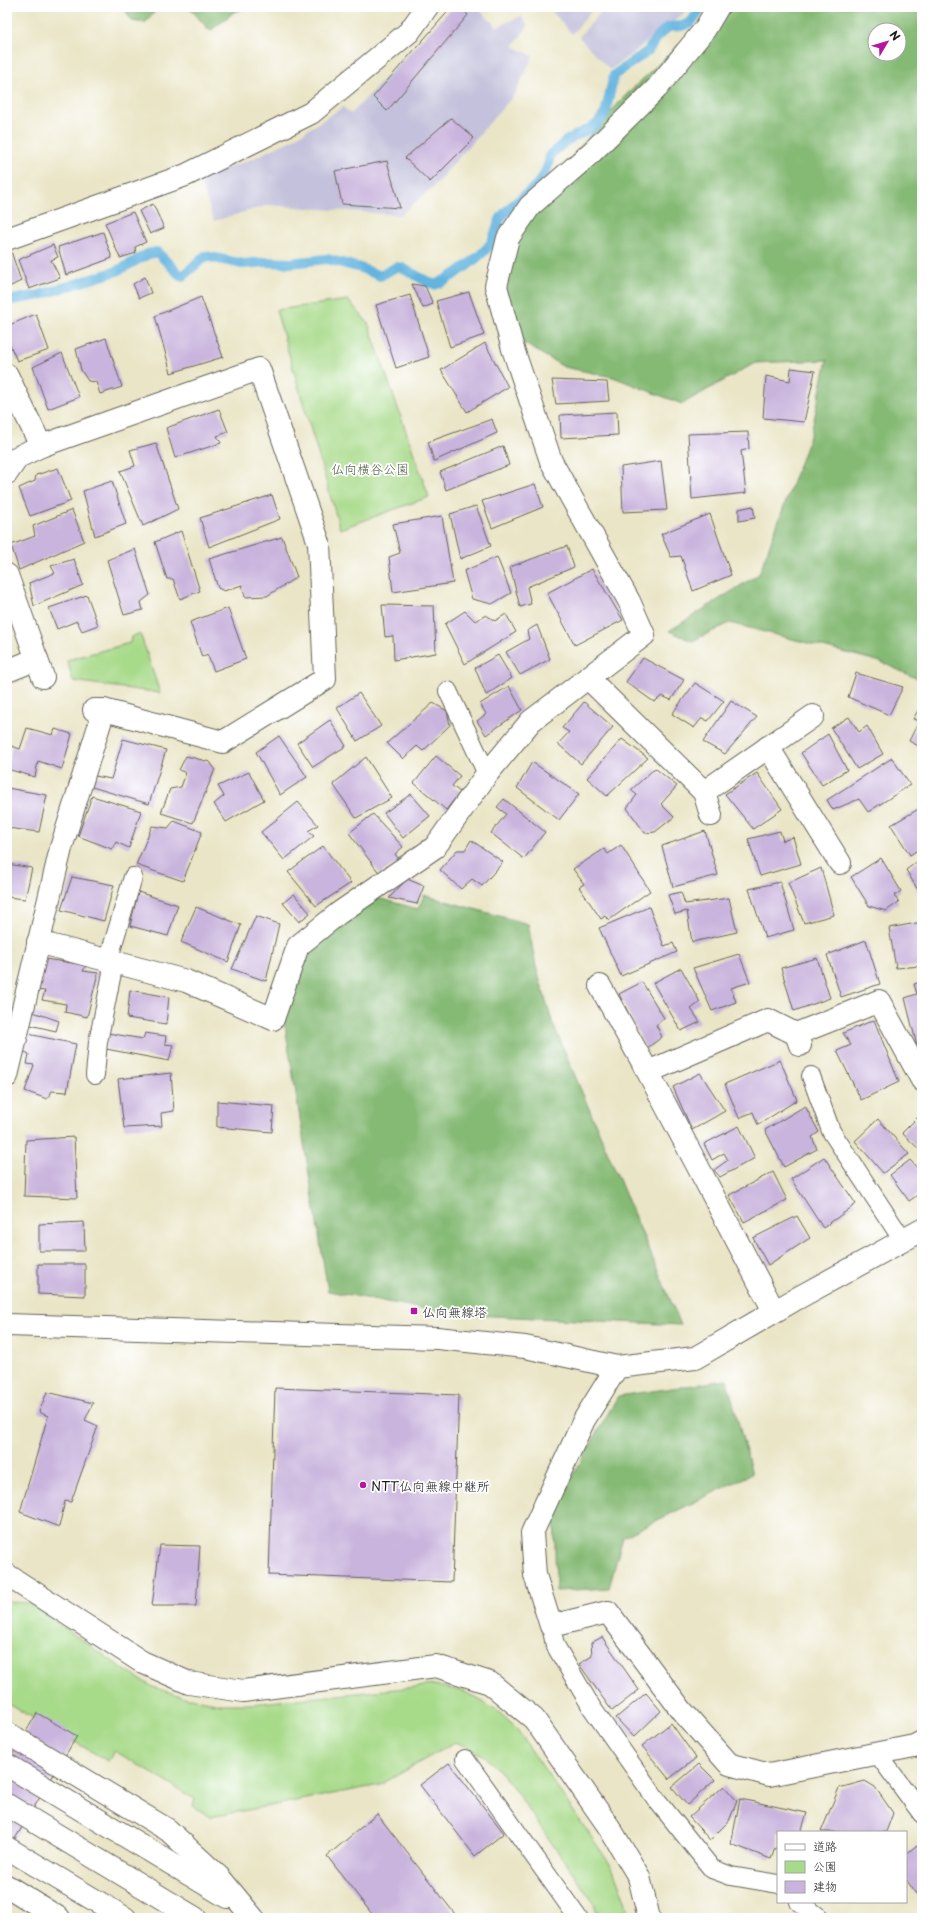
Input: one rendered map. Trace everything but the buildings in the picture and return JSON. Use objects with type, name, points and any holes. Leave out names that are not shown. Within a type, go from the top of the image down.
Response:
[{"type":"main road","points":[[7,239],[186,175],[311,113],[409,32],[427,7]]},
{"type":"main road","points":[[38,942],[186,982],[273,1019],[298,946],[339,913],[435,847],[487,774],[531,721],[644,635],[629,601],[551,460],[512,349],[496,286],[508,238],[530,206],[592,152],[658,88],[705,29],[718,7]]},
{"type":"main road","points":[[7,474],[18,457],[41,446],[259,369],[319,543],[325,679],[223,742],[99,710],[61,848],[7,1076]]},
{"type":"main road","points":[[7,375],[41,446]]},
{"type":"main road","points":[[7,575],[40,668],[7,671]]},
{"type":"main road","points":[[588,678],[704,792],[711,815]]},
{"type":"main road","points":[[704,792],[813,716]]},
{"type":"main road","points":[[768,747],[840,863]]},
{"type":"main road","points":[[600,986],[648,1072],[774,1311]]},
{"type":"main road","points":[[648,1072],[768,1020],[798,1040],[879,1001],[922,1080]]},
{"type":"main road","points":[[7,1325],[436,1338],[525,1347],[617,1368],[695,1358],[774,1311],[902,1239],[922,1230]]},
{"type":"main road","points":[[617,1368],[584,1420],[532,1533],[535,1575],[551,1626],[608,1612],[682,1711],[729,1764],[769,1775],[877,1753],[922,1742]]},
{"type":"main road","points":[[7,1575],[142,1662],[189,1683],[243,1691],[436,1666],[490,1683],[534,1719],[609,1827],[639,1877],[649,1918]]},
{"type":"main road","points":[[7,1733],[168,1830],[219,1877],[248,1913]]},
{"type":"main road","points":[[7,1765],[248,1913]]},
{"type":"main road","points":[[7,1805],[195,1918]]},
{"type":"main road","points":[[7,1848],[125,1918]]},
{"type":"main road","points":[[7,1886],[59,1918]]},
{"type":"lane","points":[[448,691],[487,774]]},
{"type":"lane","points":[[95,1075],[98,1042],[111,962],[133,877]]},
{"type":"lane","points":[[811,1076],[831,1131],[902,1239]]},
{"type":"lane","points":[[551,1626],[555,1646],[592,1708],[656,1799],[712,1869],[731,1876],[777,1884]]},
{"type":"lane","points":[[877,1753],[922,1814]]},
{"type":"lane","points":[[465,1759],[578,1918]]},
{"type":"lane","points":[[800,1903],[820,1918]]},
{"type":"shaded area","points":[[453,7],[476,7],[497,27],[521,16],[528,26],[513,46],[533,56],[515,94],[432,188],[400,215],[269,205],[214,221],[199,178],[247,161],[292,140],[343,107],[351,114]]},
{"type":"shaded area","points":[[548,7],[595,7],[572,34]]},
{"type":"shaded area","points":[[605,7],[690,7],[681,16],[610,70],[579,37]]},
{"type":"green space","points":[[123,7],[159,7],[145,23],[132,21]]},
{"type":"green space","points":[[189,7],[249,7],[234,12],[210,31]]},
{"type":"green space","points":[[718,7],[922,7],[922,681],[881,662],[730,623],[692,641],[669,631],[759,574],[811,433],[827,360],[755,363],[682,404],[613,377],[564,367],[508,334],[501,274],[519,226],[573,155],[623,98]]},
{"type":"green space","name":"仏向横谷公園","points":[[348,300],[368,323],[429,497],[340,529],[276,310]]},
{"type":"green space","points":[[140,633],[160,693],[73,681],[67,660],[130,643],[131,637]]},
{"type":"green space","points":[[424,895],[528,924],[536,967],[553,1024],[681,1325],[452,1314],[328,1291],[283,1014],[305,949],[378,898],[418,909]]},
{"type":"green space","points":[[727,1380],[752,1474],[623,1537],[609,1588],[556,1591],[554,1509],[618,1396]]},
{"type":"green space","points":[[7,1599],[11,1602],[28,1603],[128,1672],[153,1687],[181,1696],[220,1704],[251,1704],[434,1685],[465,1692],[500,1713],[516,1728],[612,1867],[625,1900],[629,1918],[599,1918],[593,1902],[512,1786],[491,1762],[471,1748],[455,1742],[380,1785],[211,1817],[193,1806],[195,1799],[115,1751],[108,1761],[7,1703]]},
{"type":"waterway","points":[[7,301],[40,295],[117,271],[148,254],[157,252],[182,277],[205,256],[243,264],[268,262],[290,263],[327,259],[361,268],[380,276],[396,267],[402,268],[434,285],[457,273],[475,260],[492,241],[499,221],[503,215],[539,183],[548,166],[550,155],[566,141],[596,125],[605,114],[614,75],[648,51],[657,37],[668,27],[682,26],[691,22],[702,7]]},
{"type":"place","name":"仏向無線塔","points":[[414,1311]]},
{"type":"place","name":"NTT仏向無線中継所","points":[[363,1485]]}]
